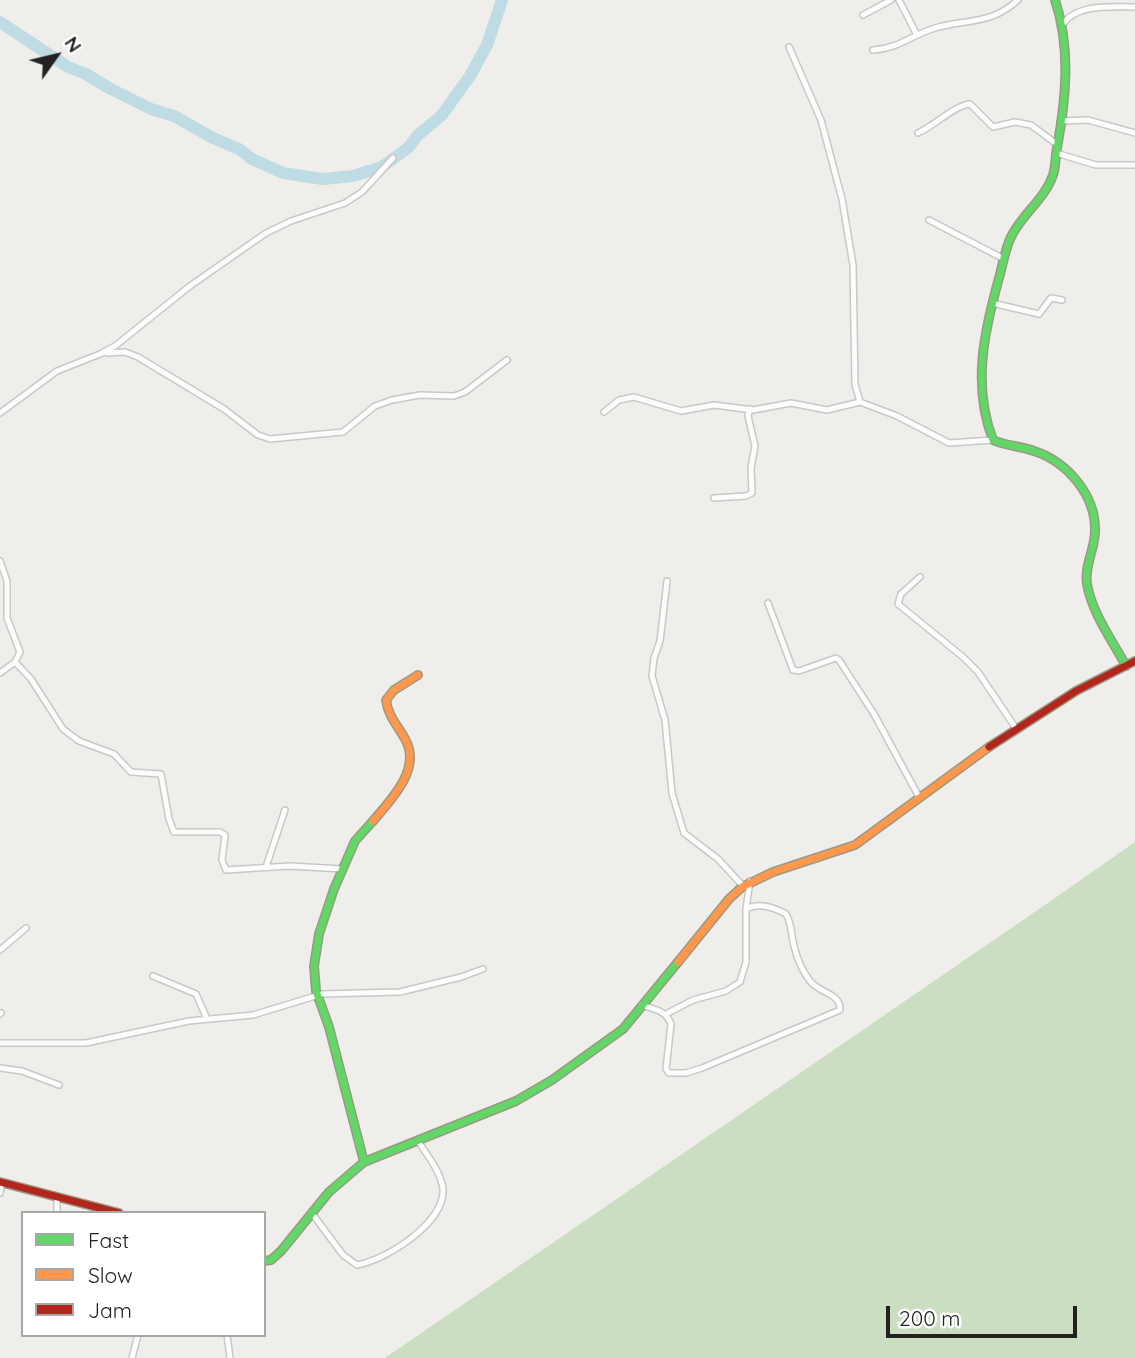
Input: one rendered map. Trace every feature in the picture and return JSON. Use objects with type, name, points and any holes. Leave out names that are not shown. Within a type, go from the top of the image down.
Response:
[{"type":"street","points":[[863,15],[891,0]]},
{"type":"street","points":[[899,0],[917,35]]},
{"type":"street","points":[[873,50],[900,45],[935,28],[977,22],[997,14],[1018,0]]},
{"type":"street","points":[[993,440],[985,416],[982,385],[983,350],[991,302],[1017,225],[1054,172],[1058,145],[1065,52],[1062,25],[1055,0]]},
{"type":"street","points":[[1062,25],[1079,12],[1106,6],[1135,7]]},
{"type":"street","points":[[789,47],[821,120],[842,199],[853,265],[855,384],[860,402]]},
{"type":"street","points":[[918,133],[957,108],[970,104],[993,127],[1015,122],[1031,125],[1058,145]]},
{"type":"street","points":[[1061,121],[1088,120],[1135,133]]},
{"type":"street","points":[[1056,153],[1086,164],[1135,165]]},
{"type":"street","points":[[0,413],[57,371],[115,346],[190,286],[266,233],[291,221],[345,203],[362,192],[393,158]]},
{"type":"street","points":[[929,220],[1004,259]]},
{"type":"street","points":[[991,302],[1039,314],[1051,298],[1062,300]]},
{"type":"street","points":[[100,354],[124,352],[138,357],[224,409],[258,435],[270,439],[342,432],[375,406],[392,400],[420,395],[454,396],[465,392],[507,359]]},
{"type":"street","points":[[604,412],[619,400],[634,397],[681,411],[714,405],[750,410],[791,403],[827,410],[860,402],[897,416],[949,443],[993,440],[1043,454],[1073,477],[1093,505],[1095,528],[1087,584],[1126,666]]},
{"type":"street","points":[[714,498],[746,496],[752,493],[751,468],[755,446],[748,416],[750,410]]},
{"type":"street","points":[[0,561],[7,582],[7,618],[20,652],[15,662],[0,673]]},
{"type":"street","points":[[920,577],[901,594],[898,604],[978,672],[1017,730]]},
{"type":"street","points":[[666,1014],[692,1000],[726,991],[740,982],[747,962],[746,884],[719,859],[684,833],[672,793],[665,720],[652,676],[660,641],[667,581]]},
{"type":"street","points":[[768,603],[793,670],[799,671],[836,658],[839,660],[874,714],[919,797]]},
{"type":"street","points":[[15,662],[31,679],[63,729],[71,736],[114,754],[131,772],[161,774],[174,832],[223,833],[226,838],[222,860],[226,870],[266,867],[344,869]]},
{"type":"street","points":[[266,1260],[281,1251],[341,1178],[364,1162],[516,1101],[545,1085],[623,1029],[729,899],[746,884],[779,870],[835,855],[855,845],[919,797],[1076,691],[1135,662]]},
{"type":"street","points":[[364,1162],[328,1026],[315,995],[314,967],[320,928],[330,897],[358,836],[380,813],[408,770],[411,754],[390,717],[386,700],[394,690],[418,675]]},
{"type":"street","points":[[266,867],[285,810]]},
{"type":"street","points":[[641,1005],[666,1014],[671,1024],[666,1069],[669,1073],[676,1074],[702,1068],[841,1010],[841,1004],[836,998],[817,989],[807,976],[794,946],[786,914],[763,905],[746,909]]},
{"type":"street","points":[[0,950],[26,928]]},
{"type":"street","points":[[0,1043],[86,1043],[207,1019],[253,1015],[315,995],[400,992],[483,969]]},
{"type":"street","points":[[153,976],[196,995],[207,1019]]},
{"type":"street","points":[[0,1068],[23,1071],[59,1085]]},
{"type":"street","points":[[312,1212],[343,1255],[357,1265],[376,1259],[417,1234],[434,1215],[443,1196],[439,1175],[418,1141]]},
{"type":"street","points":[[0,1194],[1,1182],[111,1211]]},
{"type":"street","points":[[57,1198],[57,1211]]},
{"type":"street","points":[[132,1358],[137,1337]]},
{"type":"street","points":[[228,1337],[230,1358]]},
{"type":"green space","points":[[1135,842],[1135,1358],[385,1358],[1055,898]]},
{"type":"waterway","points":[[0,22],[68,67],[151,109],[174,116],[239,149],[252,159],[283,173],[323,179],[353,176],[382,167],[409,147],[417,136],[442,115],[470,76],[487,45],[502,0]]},
{"type":"traffic: fast","points":[[1055,0],[1065,55],[1063,111],[1055,168],[1045,192],[1016,229],[1007,246],[985,339],[982,359],[983,400],[993,440],[1046,456],[1069,472],[1085,493],[1091,505],[1095,531],[1087,584],[1098,616],[1126,666]]},
{"type":"traffic: fast","points":[[364,1162],[329,1027],[316,991],[314,966],[319,934],[334,889],[355,841],[373,821]]},
{"type":"traffic: fast","points":[[266,1261],[271,1260],[281,1251],[329,1192],[364,1162],[516,1101],[552,1080],[623,1029],[678,962]]},
{"type":"traffic: slow","points":[[373,821],[396,793],[410,761],[405,739],[391,716],[386,700],[394,690],[418,675]]},
{"type":"traffic: slow","points":[[678,962],[742,887],[773,872],[855,845],[989,747]]},
{"type":"traffic: jam","points":[[989,747],[1076,691],[1135,661]]},
{"type":"traffic: jam","points":[[0,1182],[111,1211]]}]
